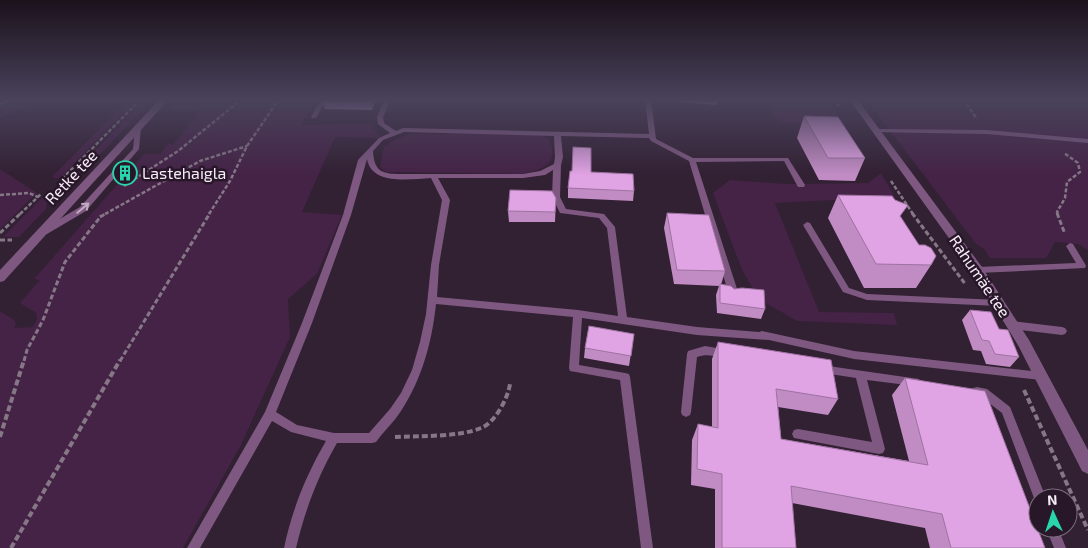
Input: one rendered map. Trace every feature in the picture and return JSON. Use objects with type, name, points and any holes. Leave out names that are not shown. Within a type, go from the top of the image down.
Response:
[{"type":"street","name":"Retke tee","points":[[0,278],[141,125]]},
{"type":"street","name":"Rahumäe tee","points":[[871,125],[978,270],[1083,448],[1088,466]]},
{"type":"lane","points":[[382,125],[395,133]]},
{"type":"lane","points":[[651,125],[652,140],[692,160],[786,159],[801,185]]},
{"type":"lane","points":[[194,548],[270,414],[307,323],[347,215],[362,160],[381,138],[403,130],[652,136]]},
{"type":"lane","points":[[876,131],[987,132],[1088,141]]},
{"type":"lane","points":[[557,134],[559,157],[556,197],[563,211],[601,216],[611,227],[623,321]]},
{"type":"lane","points":[[370,151],[371,163],[376,172],[384,175],[524,176],[542,173],[557,165]]},
{"type":"lane","points":[[692,160],[734,295]]},
{"type":"lane","points":[[270,414],[295,429],[334,438],[372,438],[397,408],[417,368],[429,328],[435,265],[446,200],[433,176]]},
{"type":"lane","points":[[808,225],[846,290],[867,297],[998,303]]},
{"type":"lane","points":[[978,270],[1082,266],[1070,246]]},
{"type":"lane","points":[[432,300],[578,314],[623,321],[767,337],[854,355],[1041,376]]},
{"type":"lane","points":[[578,314],[574,368],[625,377],[647,548]]},
{"type":"lane","points":[[1012,325],[1062,331]]},
{"type":"lane","points":[[748,330],[767,337]]},
{"type":"lane","points":[[686,412],[692,354],[705,350],[733,354]]},
{"type":"lane","points":[[808,366],[926,384]]},
{"type":"lane","points":[[798,434],[879,449],[860,374]]},
{"type":"lane","points":[[964,389],[983,392],[1006,410],[1036,488]]},
{"type":"lane","points":[[290,548],[297,517],[317,466],[334,438]]},
{"type":"path","points":[[62,179],[116,125]]},
{"type":"path","points":[[119,189],[178,152],[211,125]]},
{"type":"path","points":[[11,548],[147,314],[230,181],[247,146],[262,125]]},
{"type":"path","points":[[981,125],[987,132]]},
{"type":"path","points":[[1052,137],[1057,146],[1078,163],[1080,172],[1067,182],[1066,198],[1057,212],[1070,246]]},
{"type":"path","points":[[94,219],[200,161],[247,146]]},
{"type":"path","points":[[0,195],[29,193],[39,196],[0,233]]},
{"type":"path","points":[[0,437],[27,350],[43,320],[65,262],[102,216]]},
{"type":"path","points":[[0,240],[15,240]]},
{"type":"path","points":[[372,438],[444,435],[482,428],[501,409],[509,392],[510,384]]},
{"type":"path","points":[[1022,386],[1088,530]]},
{"type":"shaded area","points":[[104,125],[112,125],[59,179],[52,177]]},
{"type":"shaded area","points":[[120,125],[129,125],[85,170],[69,178]]},
{"type":"shaded area","points":[[189,125],[371,125],[381,138],[335,137],[302,212],[342,215],[317,274],[288,299],[290,337],[241,445],[183,548],[0,548],[0,311],[14,320],[16,325],[14,328],[33,327],[37,319],[36,313],[20,303],[40,280],[34,279],[144,154],[160,154],[168,144],[174,144]]},
{"type":"shaded area","points":[[885,125],[1088,125],[1088,250],[1078,244],[1055,242],[1046,258],[990,258],[984,249],[976,244]]},
{"type":"shaded area","points":[[410,134],[536,134],[549,139],[552,154],[551,160],[543,168],[522,174],[386,172],[380,167],[384,147],[394,140]]},
{"type":"shaded area","points":[[0,169],[37,193],[0,229]]},
{"type":"shaded area","points":[[881,173],[895,197],[775,203],[819,312],[894,313],[897,325],[797,321],[759,299],[742,270],[713,193],[730,180],[785,184],[868,183]]},
{"type":"shaded area","points":[[43,197],[47,201],[46,209],[19,237],[3,237]]},
{"type":"building","points":[[809,125],[843,125],[865,158],[828,158]]},
{"type":"building","points":[[573,147],[591,148],[591,172],[633,174],[634,191],[568,188],[570,171],[572,171]]},
{"type":"building","points":[[510,190],[552,191],[556,198],[555,212],[508,211]]},
{"type":"building","points":[[838,195],[892,196],[895,200],[908,205],[900,216],[919,245],[931,248],[936,256],[931,265],[876,264]]},
{"type":"building","points":[[667,213],[709,215],[725,271],[677,270]]},
{"type":"building","points":[[720,284],[731,286],[734,289],[764,290],[765,309],[720,303]]},
{"type":"building","points":[[970,310],[991,312],[999,329],[1008,330],[1019,357],[995,354],[989,341],[982,340]]},
{"type":"building","points":[[589,326],[634,334],[631,356],[585,348]]},
{"type":"building","points":[[718,342],[831,360],[838,399],[776,389],[781,439],[928,465],[905,378],[985,391],[1028,504],[1028,538],[1041,538],[1045,548],[951,548],[942,514],[791,486],[796,548],[722,548],[722,474],[697,469],[698,424],[718,428]]},
{"type":"place","name":"Lastehaigla","points":[[125,173]]}]
